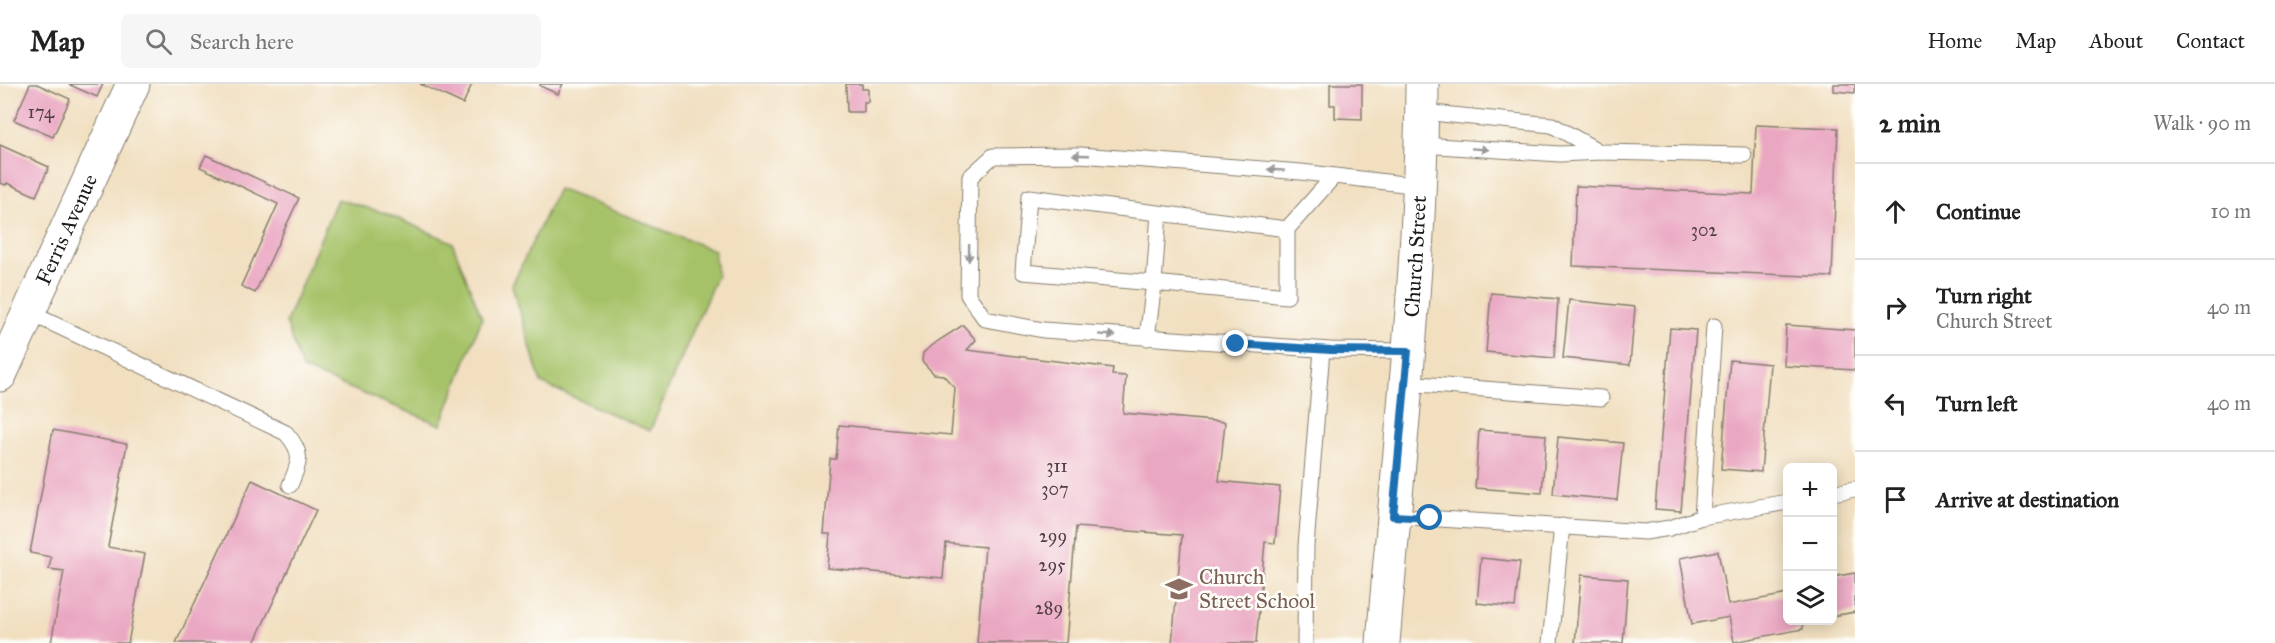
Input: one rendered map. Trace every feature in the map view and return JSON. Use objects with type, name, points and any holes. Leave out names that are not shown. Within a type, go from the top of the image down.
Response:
[{"type":"street","name":"Ferris Avenue","points":[[0,375],[133,84]]},
{"type":"street","name":"Church Street","points":[[1383,643],[1420,186],[1422,98]]},
{"type":"lane","points":[[1422,98],[1552,125],[1600,152]]},
{"type":"lane","points":[[1422,145],[1560,154],[1600,152],[1744,155]]},
{"type":"lane","points":[[1408,351],[1322,350],[1147,338],[1043,330],[985,319],[968,295],[970,177],[993,156],[1080,155],[1334,176],[1420,186]]},
{"type":"lane","points":[[1287,229],[1029,197],[1023,272],[1287,296],[1287,229],[1334,176]]},
{"type":"lane","points":[[1147,338],[1159,213]]},
{"type":"lane","points":[[30,313],[286,433],[297,446],[300,462],[290,485]]},
{"type":"lane","points":[[1702,517],[1714,326]]},
{"type":"lane","points":[[1305,643],[1306,546],[1322,350]]},
{"type":"lane","points":[[1405,383],[1601,398]]},
{"type":"lane","points":[[1837,493],[1855,489]]},
{"type":"lane","points":[[1393,516],[1645,532],[1670,528],[1702,517],[1783,503]]},
{"type":"lane","points":[[1550,643],[1562,526]]},
{"type":"green space","points":[[558,189],[714,250],[717,275],[650,431],[541,383],[512,285]]},
{"type":"green space","points":[[337,199],[385,213],[452,242],[482,318],[441,425],[302,369],[286,322]]},
{"type":"building","points":[[30,84],[37,84],[70,99],[53,137],[14,120]]},
{"type":"building","points":[[68,84],[103,84],[97,97]]},
{"type":"building","points":[[420,84],[472,84],[463,104]]},
{"type":"building","points":[[540,84],[563,84],[558,94]]},
{"type":"building","points":[[846,84],[862,84],[862,89],[868,89],[868,102],[864,102],[864,112],[847,112]]},
{"type":"building","points":[[1330,84],[1362,84],[1362,119],[1335,118],[1335,105],[1330,105]]},
{"type":"building","points":[[1834,84],[1855,84],[1855,93],[1834,91]]},
{"type":"building","points":[[1756,125],[1838,128],[1832,277],[1573,266],[1576,186],[1753,194]]},
{"type":"building","points":[[0,145],[49,167],[36,196],[7,183],[6,185],[0,183]]},
{"type":"building","points":[[206,155],[299,198],[255,293],[241,286],[278,204],[200,167]]},
{"type":"building","points":[[1491,293],[1558,299],[1554,358],[1486,352]]},
{"type":"building","points":[[1569,300],[1635,307],[1630,365],[1563,358]]},
{"type":"building","points":[[963,325],[976,340],[967,350],[1113,368],[1112,375],[1126,376],[1123,413],[1225,422],[1219,481],[1280,487],[1275,543],[1265,542],[1256,643],[1172,643],[1182,535],[1076,527],[1066,643],[977,643],[985,547],[946,543],[943,578],[827,568],[830,534],[824,534],[830,459],[836,459],[839,425],[951,435],[955,388],[943,375],[934,374],[922,361],[923,353]]},
{"type":"building","points":[[1786,325],[1855,330],[1855,370],[1784,366]]},
{"type":"building","points":[[1670,328],[1696,330],[1681,511],[1655,509]]},
{"type":"building","points":[[1730,360],[1770,364],[1761,472],[1721,469]]},
{"type":"building","points":[[53,430],[127,444],[108,547],[145,554],[128,643],[51,643],[64,571],[49,569],[51,557],[30,553]]},
{"type":"building","points":[[1479,430],[1546,435],[1542,493],[1475,488]]},
{"type":"building","points":[[1558,437],[1623,443],[1617,500],[1553,494]]},
{"type":"building","points":[[252,480],[316,510],[254,643],[176,643]]},
{"type":"building","points":[[1718,551],[1728,605],[1783,595],[1783,625],[1803,625],[1803,629],[1734,642],[1729,617],[1692,624],[1680,558]]},
{"type":"building","points":[[1481,558],[1520,562],[1515,607],[1477,603]]},
{"type":"building","points":[[1855,573],[1855,612],[1837,615],[1837,576]]},
{"type":"building","points":[[1581,575],[1628,579],[1623,643],[1575,643]]},
{"type":"place","name":"Church Street School","points":[[1179,589]]},
{"type":"route","points":[[1236,344],[1331,350],[1408,351],[1393,516],[1430,518]]}]
